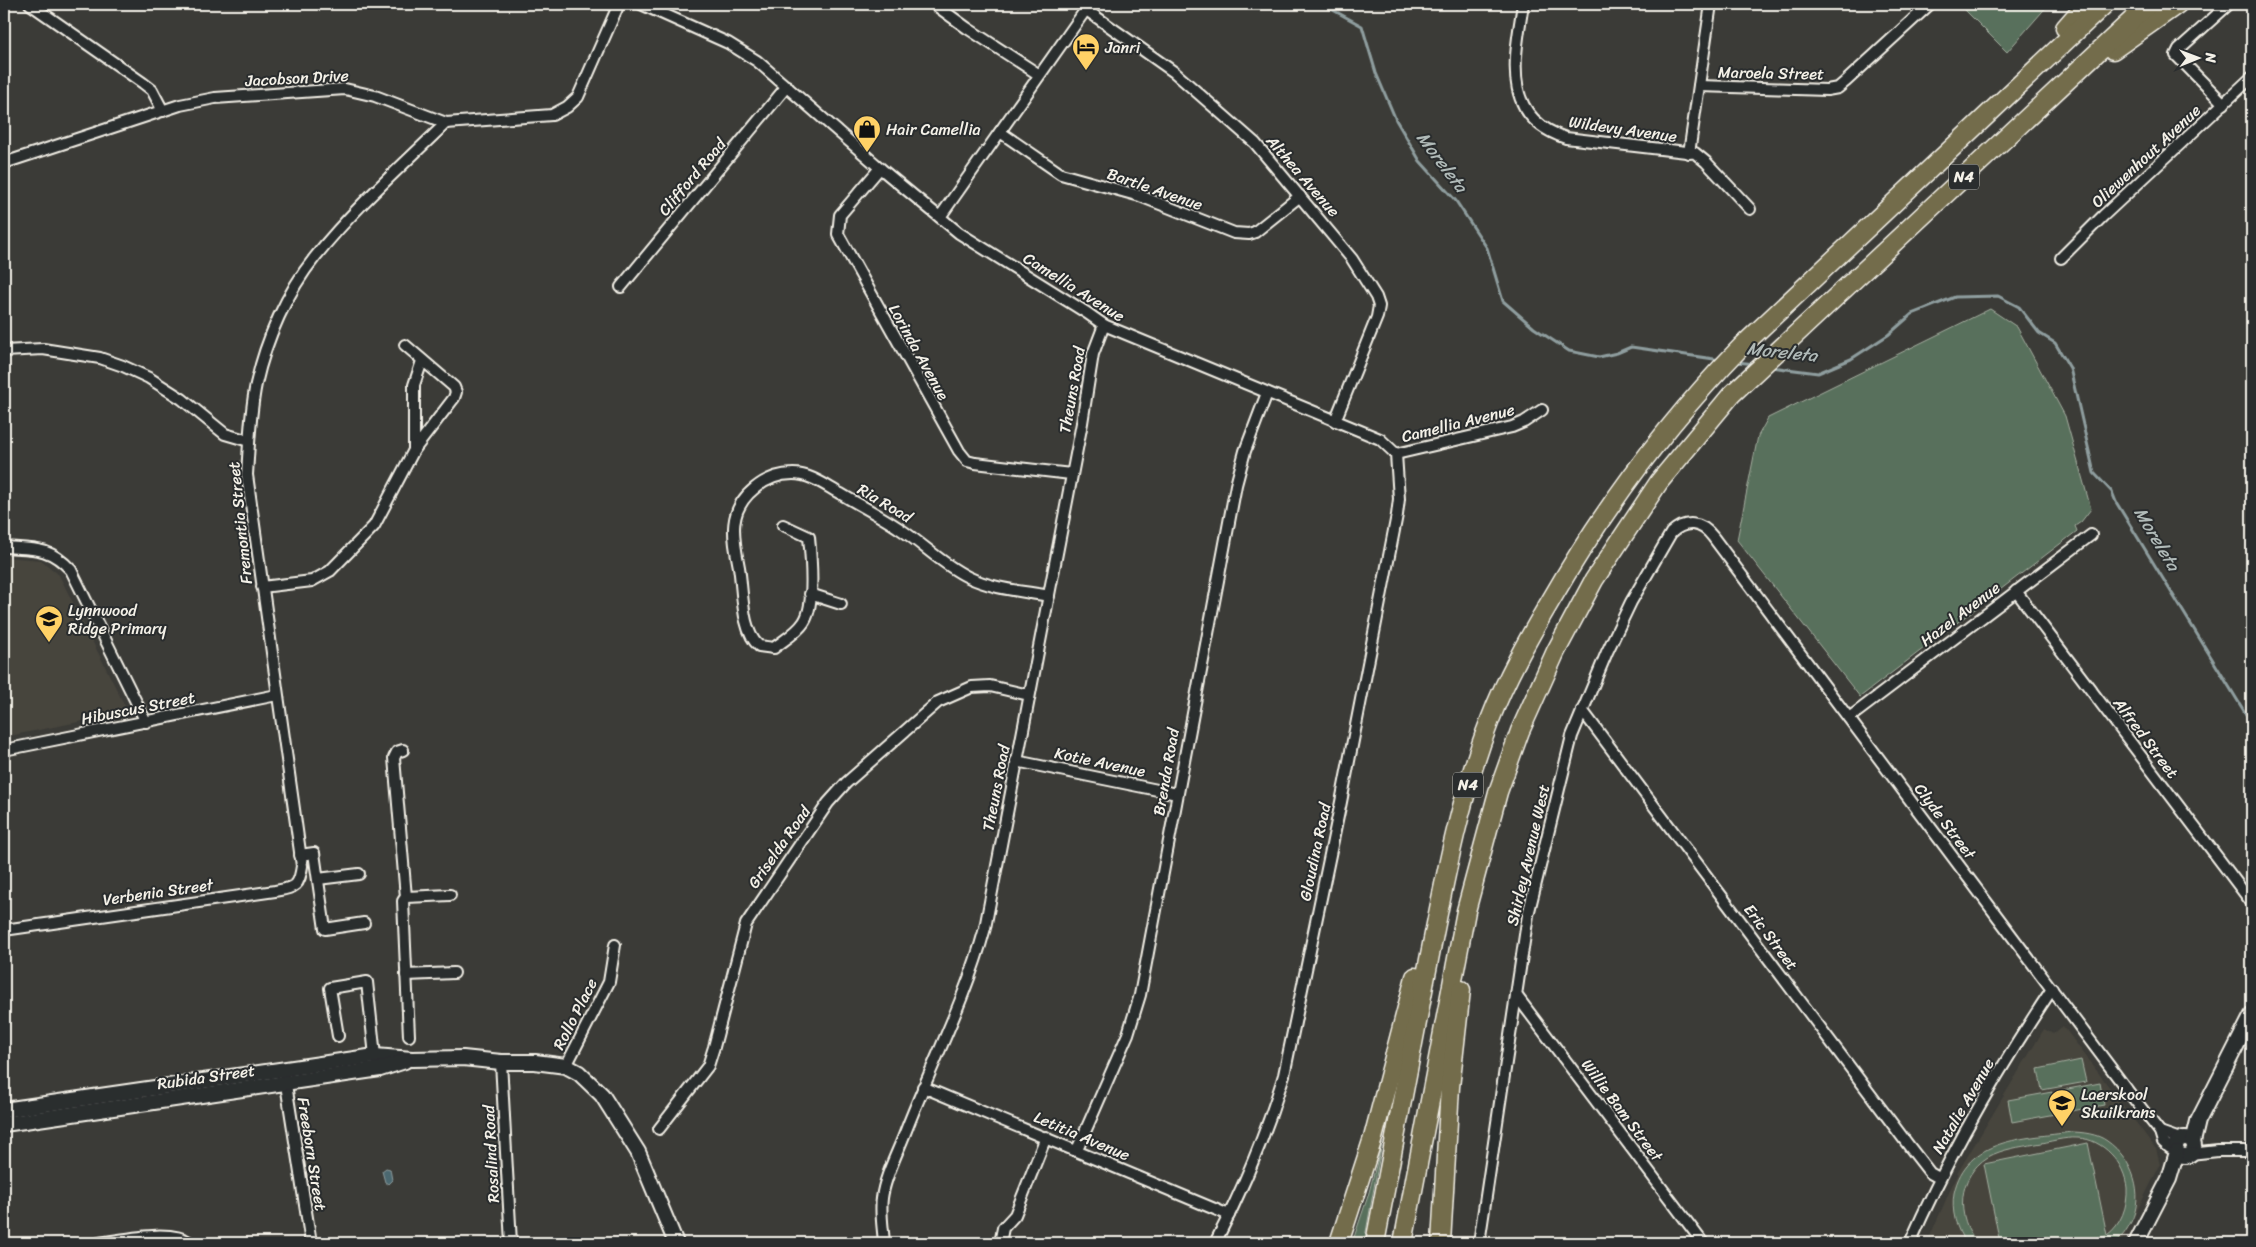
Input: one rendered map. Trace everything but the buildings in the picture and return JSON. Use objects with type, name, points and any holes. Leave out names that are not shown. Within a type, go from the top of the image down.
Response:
[{"type":"highway","points":[[2000,101],[2086,4]]},
{"type":"highway","name":"N4","points":[[1375,1243],[1451,844],[1470,777],[1490,719],[1512,669],[1582,547],[1626,481],[1703,385],[2000,101],[2105,4]]},
{"type":"highway","name":"N4","points":[[1402,1243],[1466,911],[1498,792],[1520,731],[1579,606],[1594,580],[1659,482],[1732,394],[2149,4]]},
{"type":"highway","points":[[2056,91],[2178,4]]},
{"type":"highway","points":[[1339,1243],[1373,1138],[1429,919],[1451,844]]},
{"type":"highway","points":[[1441,1243],[1450,1087],[1460,1002],[1466,911]]},
{"type":"street","points":[[30,4],[152,90],[163,111]]},
{"type":"street","name":"Jacobson Drive","points":[[4,163],[163,111],[200,100],[215,98],[345,89],[375,96],[446,122],[552,115],[567,107],[578,97],[619,4]]},
{"type":"street","name":"Camellia Avenue","points":[[641,4],[743,52],[787,86],[880,168],[959,233],[1087,313],[1104,326],[1380,439],[1396,454],[1512,427],[1524,422],[1542,410]]},
{"type":"street","points":[[934,4],[1038,74]]},
{"type":"street","name":"Wildevy Avenue","points":[[1524,4],[1516,57],[1515,80],[1517,91],[1526,109],[1539,124],[1566,138],[1689,153],[1701,157],[1750,209]]},
{"type":"street","points":[[1689,153],[1711,4]]},
{"type":"street","name":"Maroela Street","points":[[1699,86],[1835,89],[1930,4]]},
{"type":"street","points":[[2224,104],[2176,55],[2180,49],[2229,4]]},
{"type":"street","points":[[940,217],[1087,6]]},
{"type":"street","name":"Althea Avenue","points":[[1087,6],[1174,72],[1255,144],[1352,258],[1376,297],[1379,306],[1376,321],[1334,421]]},
{"type":"street","name":"Oliewenhout Avenue","points":[[2061,258],[2103,216],[2252,77]]},
{"type":"street","name":"Clifford Road","points":[[621,287],[787,86]]},
{"type":"street","name":"Fremontia Street","points":[[301,861],[248,475],[249,441],[256,384],[265,351],[284,305],[315,257],[446,122]]},
{"type":"street","name":"Bartle Avenue","points":[[1000,132],[1061,174],[1140,196],[1234,233],[1249,234],[1255,232],[1300,196]]},
{"type":"street","name":"Lorinda Avenue","points":[[880,168],[840,215],[838,234],[958,452],[967,461],[975,463],[1071,474]]},
{"type":"street","name":"Theuns Road","points":[[884,1243],[881,1210],[883,1190],[923,1086],[978,956],[985,928],[1049,596],[1093,354],[1104,326]]},
{"type":"street","points":[[262,587],[312,581],[330,571],[376,522],[414,450],[454,398],[456,392],[454,387],[405,345]]},
{"type":"street","points":[[4,351],[53,350],[100,358],[122,366],[149,378],[182,399],[225,434],[249,441]]},
{"type":"street","points":[[414,450],[414,385],[422,361]]},
{"type":"street","name":"Brenda Road","points":[[1077,1150],[1128,1034],[1140,995],[1236,484],[1245,451],[1267,393]]},
{"type":"street","name":"Gloudina Road","points":[[1215,1243],[1250,1170],[1284,1075],[1341,802],[1397,515],[1399,499],[1396,454]]},
{"type":"street","name":"Ria Road","points":[[810,594],[807,616],[800,627],[774,648],[757,645],[748,627],[733,538],[739,504],[763,482],[778,476],[794,474],[816,480],[901,529],[946,564],[968,577],[987,585],[1049,596]]},
{"type":"street","name":"Shirley Avenue West","points":[[1479,1243],[1534,887],[1572,736],[1631,602],[1671,534],[1678,527],[1688,524],[1705,528]]},
{"type":"street","points":[[783,525],[809,537],[810,594],[841,604]]},
{"type":"street","name":"Clyde Street","points":[[1705,528],[2160,1132],[2185,1147],[2218,1151],[2252,1151]]},
{"type":"street","name":"Hazel Avenue","points":[[1849,718],[2091,535]]},
{"type":"street","points":[[4,547],[39,550],[52,554],[70,570],[146,722]]},
{"type":"street","name":"Alfred Street","points":[[2016,591],[2252,903]]},
{"type":"street","name":"Griselda Road","points":[[659,1129],[708,1066],[746,924],[828,803],[846,783],[944,699],[972,688],[990,686],[1029,695]]},
{"type":"street","name":"Hibuscus Street","points":[[4,750],[277,695]]},
{"type":"street","name":"Eric Street","points":[[1582,710],[1909,1146],[1930,1172],[1939,1178]]},
{"type":"street","points":[[403,750],[397,752],[394,758],[406,897],[403,906],[409,1036]]},
{"type":"street","name":"Kotie Avenue","points":[[1016,761],[1177,794]]},
{"type":"street","points":[[301,861],[314,853],[325,929],[364,923]]},
{"type":"street","name":"Verbenia Street","points":[[4,930],[292,888],[300,881],[301,861]]},
{"type":"street","points":[[318,879],[359,874]]},
{"type":"street","points":[[406,897],[450,895]]},
{"type":"street","name":"Rollo Place","points":[[566,1066],[609,982],[615,945]]},
{"type":"street","points":[[406,975],[454,973]]},
{"type":"street","points":[[338,1036],[330,988],[367,982],[375,1056]]},
{"type":"street","name":"Natalie Avenue","points":[[1910,1243],[1939,1178],[1965,1130],[2052,989]]},
{"type":"street","name":"Willie Bam Street","points":[[1516,995],[1703,1243]]},
{"type":"street","points":[[2136,1243],[2252,1015]]},
{"type":"street","name":"Rubida Street","points":[[4,1110],[375,1056],[463,1058],[501,1062],[535,1062],[566,1066],[584,1077],[602,1095],[638,1152],[676,1243]]},
{"type":"street","name":"Rubida Street","points":[[4,1124],[380,1068],[412,1058]]},
{"type":"street","name":"Rosalind Road","points":[[501,1062],[511,1243]]},
{"type":"street","name":"Freeborn Street","points":[[283,1069],[311,1243]]},
{"type":"street","name":"Letitia Avenue","points":[[923,1086],[1229,1215]]},
{"type":"street","points":[[1000,1243],[1003,1228],[1015,1215],[1046,1137]]},
{"type":"street","points":[[99,1243],[166,1235],[184,1239],[190,1243]]},
{"type":"shaded area","name":"Lynnwood Ridge Primary","points":[[4,557],[41,560],[59,575],[128,712],[4,737]]},
{"type":"shaded area","name":"Laerskool Skuilkrans","points":[[2063,1026],[2156,1149],[2160,1165],[2121,1243],[1927,1243],[1958,1172],[2044,1029],[2053,1034]]},
{"type":"green space","points":[[1959,4],[2049,4],[2007,52]]},
{"type":"green space","points":[[1990,309],[2017,327],[2065,416],[2091,509],[2081,522],[2075,526],[2077,531],[1860,697],[1737,540],[1758,436],[1768,418]]},
{"type":"green space","points":[[2081,1060],[2086,1082],[2042,1090],[2038,1069]]},
{"type":"green space","points":[[2100,1083],[2104,1105],[2061,1113],[2057,1091]]},
{"type":"green space","points":[[2052,1092],[2055,1114],[2012,1122],[2008,1100]]},
{"type":"green space","points":[[2071,1132],[2090,1134],[2103,1139],[2116,1148],[2130,1167],[2134,1178],[2137,1200],[2131,1222],[2122,1236],[2117,1241],[2107,1244],[2095,1243],[2106,1236],[2068,1243],[2000,1243],[1984,1164],[2088,1143],[2107,1235],[2116,1226],[2123,1214],[2127,1195],[2122,1170],[2117,1161],[2104,1148],[2087,1139],[2073,1138],[2005,1150],[1993,1154],[1978,1165],[1970,1175],[1965,1186],[1963,1210],[1971,1233],[1978,1243],[1966,1243],[1959,1232],[1955,1220],[1953,1200],[1961,1175],[1971,1161],[1984,1151],[2000,1144]]},
{"type":"green space","points":[[1382,1143],[1364,1243],[1352,1243],[1368,1196]]},
{"type":"water","points":[[386,1168],[390,1169],[392,1180],[388,1184],[385,1182],[382,1171]]},
{"type":"waterway","name":"Moreleta","points":[[1322,4],[1362,26],[1376,73],[1396,120],[1420,161],[1456,201],[1487,248],[1503,301],[1534,328],[1569,351],[1599,357],[1617,353],[1631,347],[1721,360]]},
{"type":"waterway","name":"Moreleta","points":[[1771,367],[1818,373],[1851,359],[1888,335],[1912,314],[1955,297],[1998,296],[2019,307],[2039,333],[2055,343],[2070,368],[2094,473],[2112,492],[2116,502],[2252,724]]},
{"type":"waterway","name":"Moreleta","points":[[1737,362],[1755,364]]},
{"type":"place","name":"Janri","points":[[1086,71]]},
{"type":"place","name":"Hair Camellia","points":[[867,153]]},
{"type":"place","name":"Lynnwood Ridge Primary","points":[[49,643]]},
{"type":"place","name":"Laerskool Skuilkrans","points":[[2062,1127]]}]
